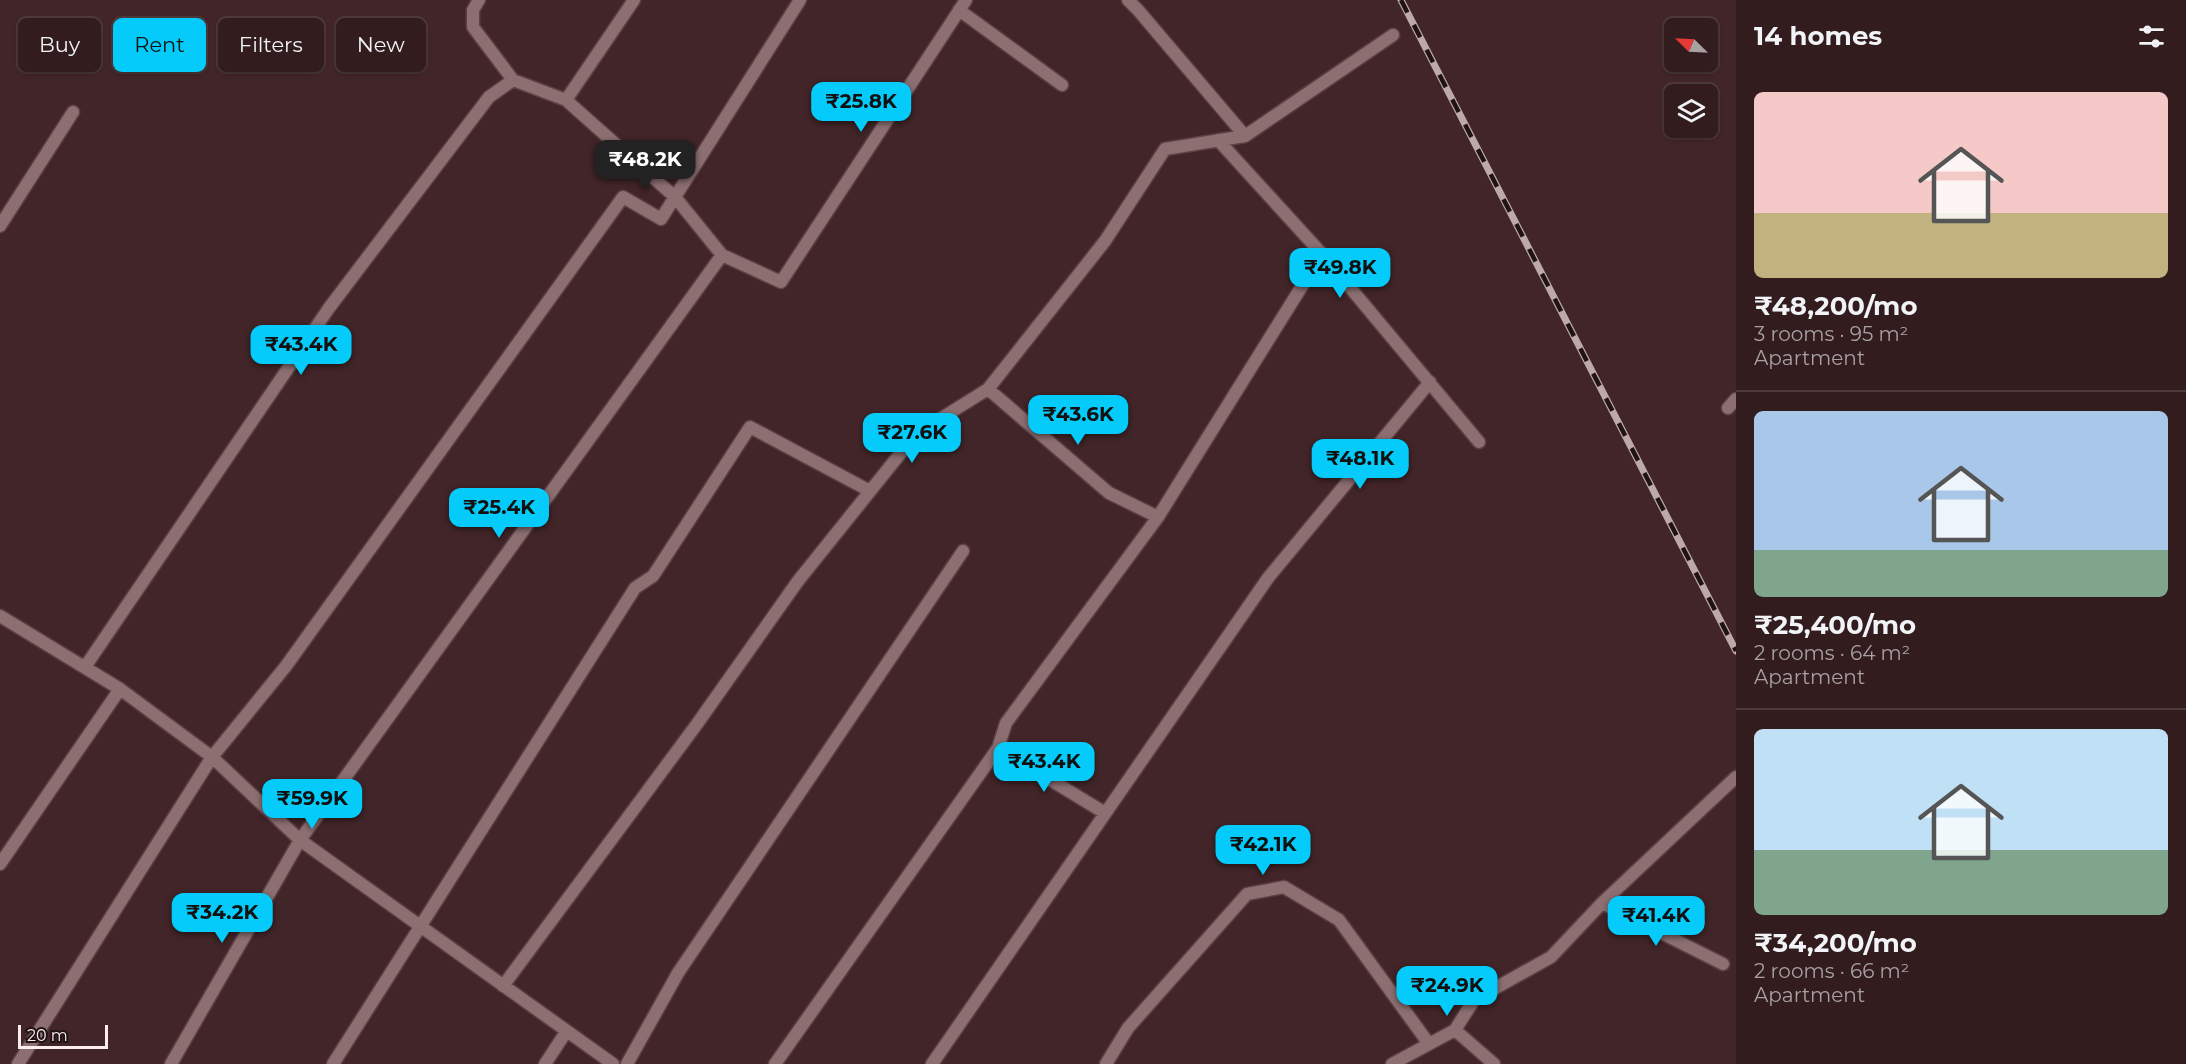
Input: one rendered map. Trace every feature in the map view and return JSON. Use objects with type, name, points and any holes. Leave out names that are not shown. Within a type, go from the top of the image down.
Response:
[{"type":"street","points":[[479,0],[473,10],[473,27],[513,80],[566,100],[675,197],[722,255],[781,282],[962,5],[1062,85]]},
{"type":"street","points":[[566,100],[634,0]]},
{"type":"street","points":[[18,1064],[212,757],[286,666],[623,197],[661,219],[800,0]]},
{"type":"street","points":[[1128,0],[1245,136]]},
{"type":"street","points":[[502,986],[697,724],[798,581],[916,434],[988,389],[1105,241],[1165,149],[1245,136],[1393,35]]},
{"type":"street","points":[[85,667],[329,308],[489,97],[513,80]]},
{"type":"street","points":[[0,226],[73,112]]},
{"type":"street","points":[[1218,140],[1322,254],[1479,442]]},
{"type":"street","points":[[775,1064],[998,748],[1006,723],[1158,517],[1322,254]]},
{"type":"street","points":[[171,1064],[300,840],[722,255]]},
{"type":"street","points":[[932,1064],[1268,578],[1430,382]]},
{"type":"street","points":[[988,389],[1109,493],[1158,517]]},
{"type":"street","points":[[333,1064],[422,928],[635,588],[653,576],[750,427],[870,491]]},
{"type":"street","points":[[627,1064],[678,974],[963,551]]},
{"type":"street","points":[[0,616],[120,689],[212,757],[300,840],[613,1064]]},
{"type":"street","points":[[0,864],[120,689]]},
{"type":"street","points":[[998,748],[1105,813]]},
{"type":"street","points":[[1392,1064],[1455,1030],[1474,1000],[1551,957],[1602,903],[1736,777]]},
{"type":"street","points":[[1106,1064],[1128,1028],[1247,894],[1284,887],[1339,920],[1429,1044]]},
{"type":"street","points":[[1602,903],[1723,964]]},
{"type":"street","points":[[1455,1030],[1494,1064]]},
{"type":"street","points":[[545,1064],[566,1032]]},
{"type":"railway","points":[[1401,0],[1736,651]]}]
